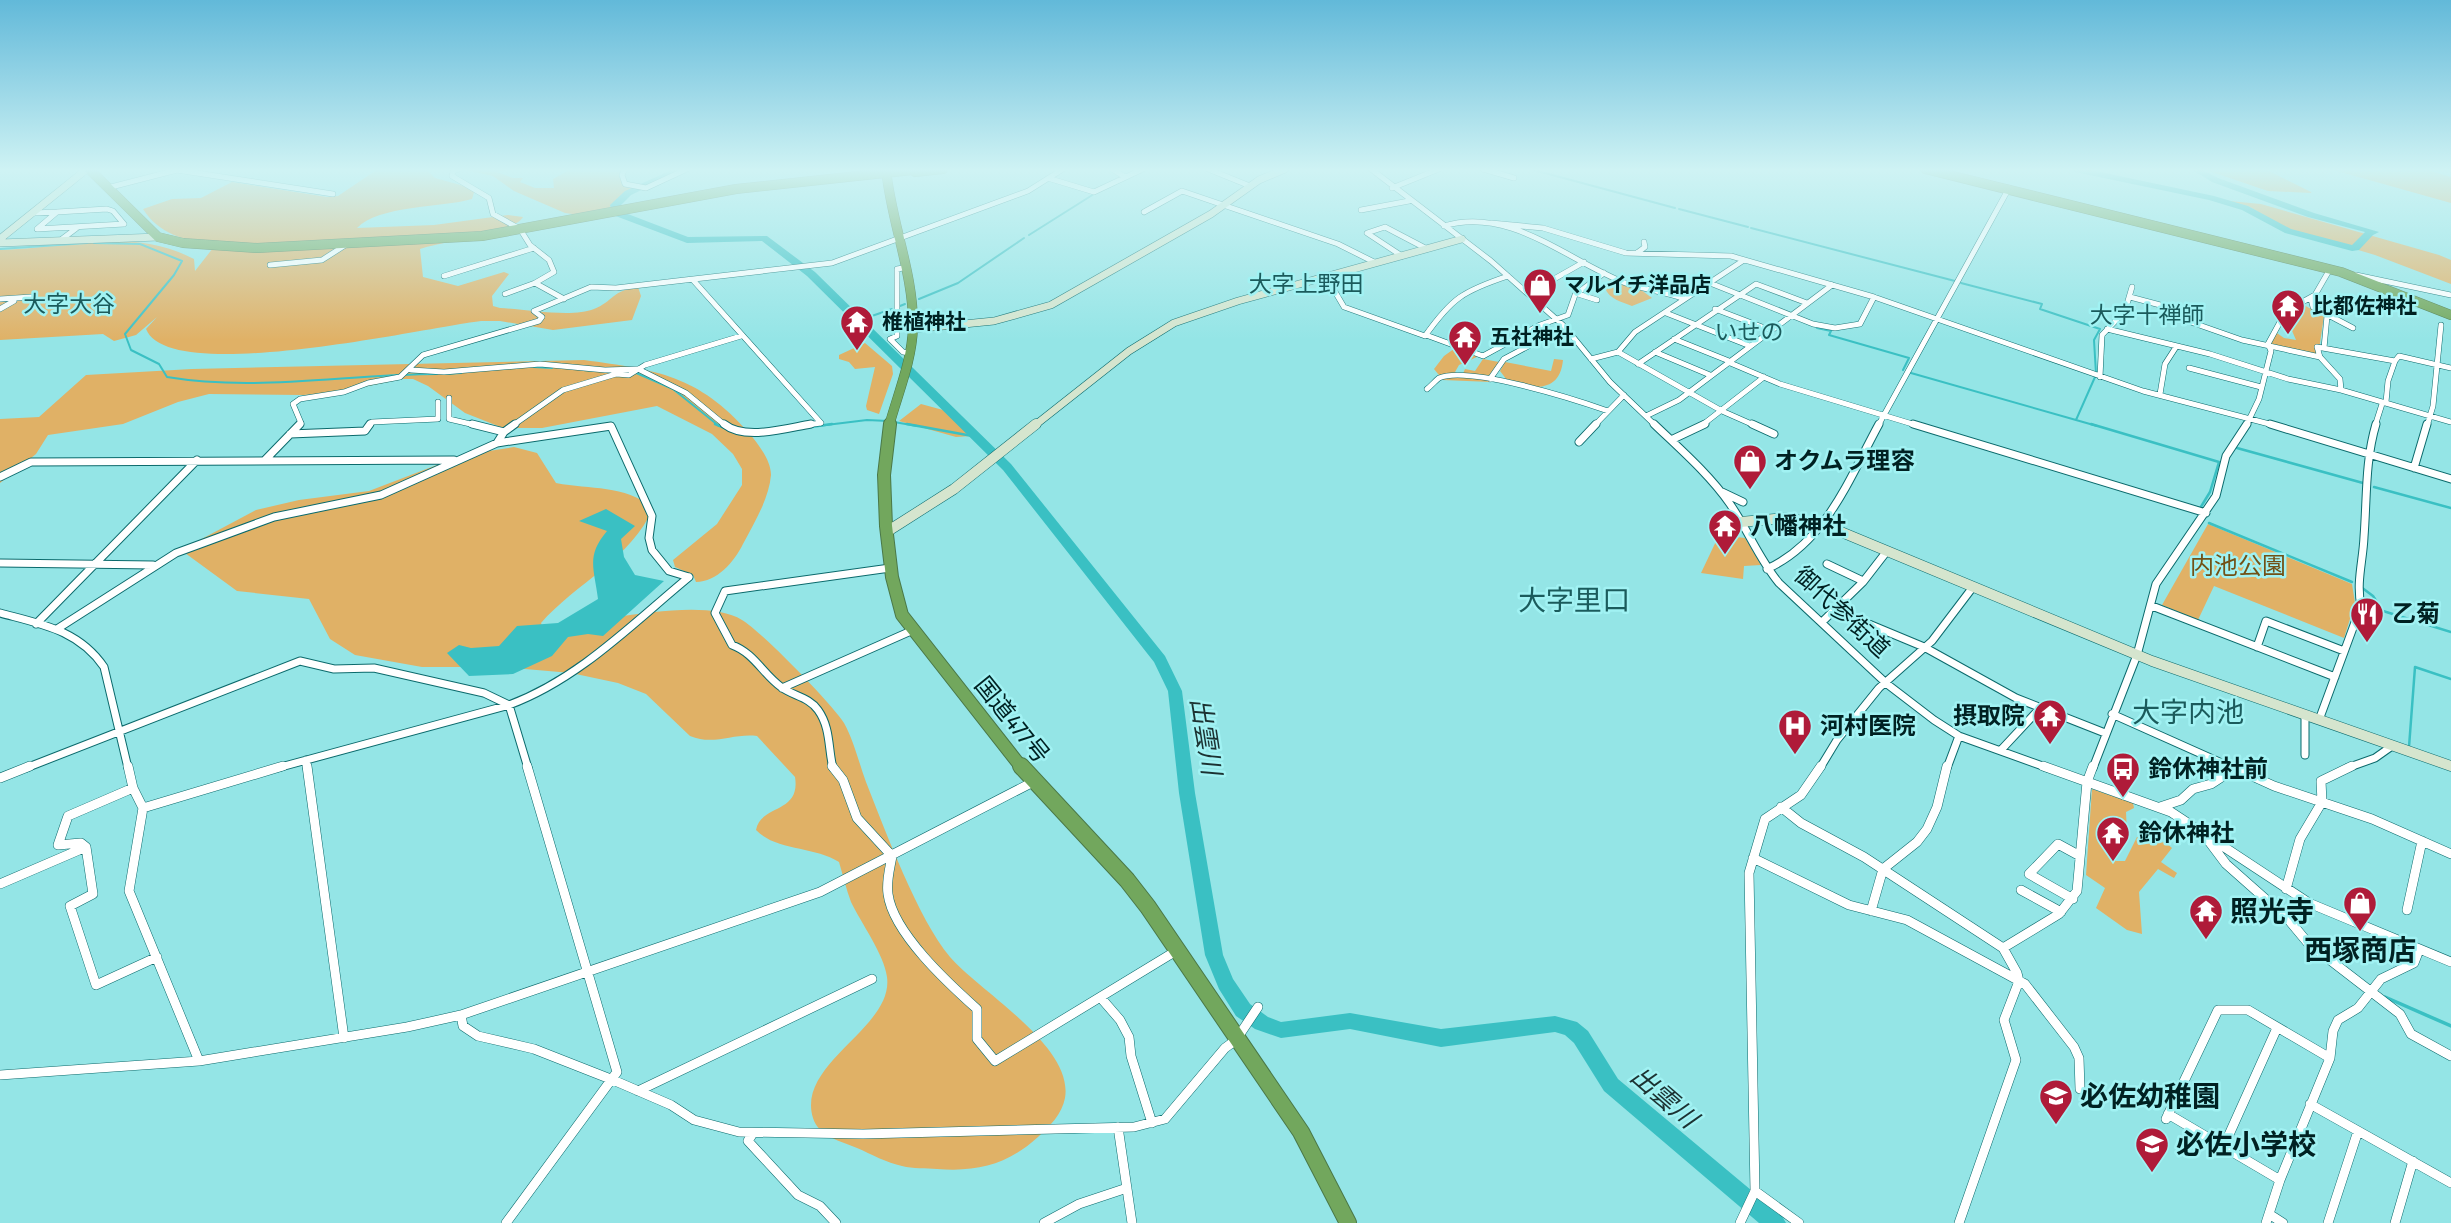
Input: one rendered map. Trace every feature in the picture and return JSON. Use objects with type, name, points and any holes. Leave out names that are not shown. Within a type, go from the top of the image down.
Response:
[{"type":"highway","points":[[149,226],[158,237],[220,247],[454,239],[535,226]]},
{"type":"highway","name":"国道477号","points":[[894,226],[912,306],[913,328],[910,355],[891,421],[883,464],[890,568],[895,599],[911,631],[1033,782],[1127,880],[1320,1162],[1348,1223]]},
{"type":"highway","points":[[2160,226],[2381,283],[2451,315]]},
{"type":"street","points":[[0,241],[18,226]]},
{"type":"street","points":[[40,226],[37,229],[92,226]]},
{"type":"street","points":[[123,237],[143,226]]},
{"type":"street","points":[[505,294],[550,276],[555,269],[515,226]]},
{"type":"street","points":[[408,372],[423,355],[539,321],[542,317],[534,311],[591,287],[616,288],[693,280],[839,261],[932,226]]},
{"type":"street","points":[[913,328],[985,322],[1040,309],[1187,226]]},
{"type":"street","points":[[1284,226],[1338,244],[1376,263]]},
{"type":"street","name":"御代参街道","points":[[1444,226],[1508,276],[1556,319],[1624,396],[1721,492],[1768,569],[1886,682],[1837,740],[1801,794],[1765,819],[1753,858],[1748,894],[1754,1194],[1740,1223]]},
{"type":"street","points":[[1499,226],[1557,246],[1629,284],[1662,290],[1685,299]]},
{"type":"street","points":[[1529,226],[1611,249],[1637,253],[1719,254],[1745,260],[1874,297],[2100,377],[2451,479]]},
{"type":"street","points":[[1768,569],[1791,558],[1822,524],[1988,226]]},
{"type":"street","points":[[62,239],[78,227]]},
{"type":"street","points":[[1402,256],[1367,233],[1385,227],[1427,249]]},
{"type":"street","points":[[0,241],[158,237]]},
{"type":"street","points":[[888,531],[932,505],[1129,351],[1174,323],[1226,304],[1462,239]]},
{"type":"street","points":[[1637,253],[1645,247],[1644,242]]},
{"type":"street","points":[[270,265],[310,263],[332,256],[347,244]]},
{"type":"street","points":[[444,276],[534,248]]},
{"type":"street","points":[[1591,359],[1618,352],[1635,332],[1745,260]]},
{"type":"street","points":[[1524,290],[1554,279],[1584,262]]},
{"type":"street","points":[[903,268],[897,269],[897,336],[890,339],[910,355]]},
{"type":"street","points":[[2003,948],[2061,912],[2073,900],[2077,891],[2087,782],[2137,655],[2156,584],[2216,496],[2226,456],[2250,420],[2262,387],[2272,332],[2286,311],[2311,299],[2330,269]]},
{"type":"street","points":[[1318,279],[1334,290],[1344,307],[1483,356],[1544,323],[1570,313],[1572,300],[1604,273]]},
{"type":"street","points":[[1426,335],[1450,303],[1484,284],[1508,276]]},
{"type":"street","points":[[265,460],[301,423],[293,404],[300,399],[344,393],[408,372],[531,365],[635,371],[686,393],[730,429],[756,432],[821,423],[693,280]]},
{"type":"street","points":[[535,283],[564,299]]},
{"type":"street","points":[[1710,283],[1791,316],[1831,328],[1860,324],[1874,297]]},
{"type":"street","points":[[2381,283],[2451,295]]},
{"type":"street","points":[[1638,364],[1715,309],[1756,284],[1807,303]]},
{"type":"street","points":[[1646,416],[1688,393],[1832,285]]},
{"type":"street","points":[[2100,377],[2100,342],[2107,330],[2122,320],[2132,287]]},
{"type":"street","points":[[1578,294],[1597,300]]},
{"type":"street","points":[[0,299],[31,297]]},
{"type":"street","points":[[2130,297],[2164,306],[2188,321],[2270,348],[2320,357]]},
{"type":"street","points":[[0,309],[17,299]]},
{"type":"street","points":[[2311,299],[2312,307],[2354,328]]},
{"type":"street","points":[[1715,309],[1770,331]]},
{"type":"street","points":[[1666,313],[1749,346]]},
{"type":"street","points":[[2324,348],[2327,316]]},
{"type":"street","points":[[1490,379],[1504,359],[1534,342],[1544,323]]},
{"type":"street","points":[[2414,468],[2430,415],[2441,325]]},
{"type":"street","points":[[2107,330],[2341,390],[2451,422]]},
{"type":"street","points":[[497,443],[504,432],[563,390],[635,371],[741,336]]},
{"type":"street","points":[[1674,339],[1764,377],[2206,513]]},
{"type":"street","points":[[2160,394],[2165,364],[2176,346]]},
{"type":"street","points":[[2341,390],[2340,379],[2320,357],[2317,347],[2395,361]]},
{"type":"street","points":[[1618,352],[1722,411],[1774,434]]},
{"type":"street","points":[[1655,352],[1710,375]]},
{"type":"street","points":[[2319,720],[2361,606],[2357,588],[2370,454],[2368,451],[2395,361],[2399,356],[2451,368]]},
{"type":"street","points":[[2189,368],[2262,387]]},
{"type":"street","points":[[1671,440],[1708,424],[1764,377]]},
{"type":"street","points":[[1427,389],[1441,378],[1490,379],[1563,395],[1608,411]]},
{"type":"street","points":[[1579,442],[1624,396]]},
{"type":"street","points":[[449,398],[449,419],[504,432]]},
{"type":"street","points":[[289,434],[365,431],[372,422],[410,418],[438,419],[438,401]]},
{"type":"street","points":[[57,629],[176,553],[274,517],[381,495],[497,443],[611,426],[652,516],[649,538],[652,550],[669,571],[689,577],[573,673],[541,693],[509,705],[143,808]]},
{"type":"street","points":[[36,624],[197,460]]},
{"type":"street","points":[[0,477],[31,462],[457,460]]},
{"type":"street","points":[[1721,492],[1743,502]]},
{"type":"street","points":[[1740,522],[1785,518],[1822,524],[2137,655],[2451,766]]},
{"type":"street","points":[[1822,622],[1863,581],[1886,551]]},
{"type":"street","points":[[0,563],[154,565]]},
{"type":"street","points":[[1827,564],[1863,581]]},
{"type":"street","points":[[890,568],[725,591],[716,613],[732,645],[745,650],[782,688],[806,699],[826,721],[833,768],[843,780],[857,818],[892,856],[888,896],[897,919],[962,997],[977,1009],[977,1039],[995,1061],[1176,951]]},
{"type":"street","points":[[1973,587],[1957,612],[1886,682],[1935,722],[1959,736],[2159,807],[2201,830],[2286,889],[2339,918],[2451,962]]},
{"type":"street","points":[[2152,606],[2335,677]]},
{"type":"street","points":[[1835,610],[1924,647],[2016,698],[2105,733]]},
{"type":"street","points":[[0,614],[80,637],[94,650],[104,667],[133,788],[143,808],[129,891],[199,1061]]},
{"type":"street","points":[[2257,647],[2266,621],[2344,651]]},
{"type":"street","points":[[782,688],[911,631]]},
{"type":"street","points":[[0,778],[300,661],[334,669],[374,668],[484,693],[509,705],[617,1072],[506,1223]]},
{"type":"street","points":[[2001,750],[2041,707]]},
{"type":"street","points":[[2112,714],[2234,769],[2372,819],[2451,854]]},
{"type":"street","points":[[2305,716],[2305,755]]},
{"type":"street","points":[[1871,911],[1883,869],[1910,852],[1928,828],[1947,764],[1959,736]]},
{"type":"street","points":[[2286,889],[2300,839],[2322,802],[2321,781],[2330,775],[2370,761],[2392,746]]},
{"type":"street","points":[[306,760],[344,1038]]},
{"type":"street","points":[[2159,807],[2181,800],[2193,789],[2211,784],[2234,769]]},
{"type":"street","points":[[0,1075],[199,1061],[344,1038],[461,1015],[820,892],[1033,782]]},
{"type":"street","points":[[133,788],[68,816],[58,845],[81,843],[86,847],[93,894],[71,906],[96,985],[157,957]]},
{"type":"street","points":[[1781,807],[1801,823],[1883,869],[2003,948],[2019,981],[2004,1020],[2017,1060],[1959,1223]]},
{"type":"street","points":[[2201,830],[2226,864],[2288,919],[2308,943],[2400,1014],[2411,1034],[2451,1056]]},
{"type":"street","points":[[2407,910],[2422,841]]},
{"type":"street","points":[[2073,900],[2029,874],[2057,844],[2080,856]]},
{"type":"street","points":[[0,884],[86,847]]},
{"type":"street","points":[[1753,858],[1849,905],[1907,920],[2025,984],[2074,1047],[2079,1058],[2080,1089]]},
{"type":"street","points":[[2021,890],[2061,912]]},
{"type":"street","points":[[2283,1223],[2268,1219],[2280,1180],[2330,1058],[2333,1031],[2338,1020],[2358,1007],[2387,975],[2414,963],[2419,950]]},
{"type":"street","points":[[638,1091],[872,979]]},
{"type":"street","points":[[1101,998],[1120,1020],[1129,1037],[1131,1056],[1152,1123]]},
{"type":"street","points":[[461,1015],[463,1026],[478,1036],[534,1049],[638,1091],[694,1120],[753,1133],[1043,1132],[1118,1127],[1166,1119],[1225,1048],[1236,1040],[1243,1025],[1258,1007]]},
{"type":"street","points":[[2280,1180],[2167,1116],[2218,1010],[2248,1010],[2330,1058]]},
{"type":"street","points":[[2223,1148],[2277,1028]]},
{"type":"street","points":[[2310,1104],[2451,1183]]},
{"type":"street","points":[[1118,1127],[1132,1223]]},
{"type":"street","points":[[2328,1223],[2358,1131]]},
{"type":"street","points":[[753,1133],[748,1142],[798,1195],[820,1206],[836,1223]]},
{"type":"street","points":[[2395,1223],[2413,1161]]},
{"type":"street","points":[[1044,1223],[1079,1204],[1127,1188]]},
{"type":"street","points":[[1754,1194],[1799,1223]]},
{"type":"green space","points":[[159,226],[509,226],[420,249],[423,277],[458,286],[504,272],[509,274],[492,296],[493,306],[500,308],[574,313],[594,309],[623,291],[638,287],[641,296],[632,320],[553,330],[500,321],[481,321],[302,349],[248,354],[200,353],[165,346],[146,329],[157,317],[136,335],[114,341],[103,334],[0,340],[0,250],[99,241],[146,243],[194,259],[195,271],[213,248],[183,239]]},
{"type":"green space","points":[[2281,226],[2338,226],[2439,255],[2451,260],[2451,284],[2375,255]]},
{"type":"green space","points":[[1608,280],[1637,287],[1652,298],[1632,306],[1616,300],[1605,288],[1613,283]]},
{"type":"green space","points":[[2300,303],[2324,316],[2318,356],[2269,343],[2274,331],[2284,338],[2296,340],[2290,326],[2280,323]]},
{"type":"green space","points":[[865,343],[892,366],[893,374],[879,414],[867,410],[866,406],[875,367],[855,369],[849,362],[839,359],[839,355]]},
{"type":"green space","points":[[1458,346],[1479,356],[1459,365],[1455,372],[1462,376],[1465,369],[1475,371],[1483,359],[1499,362],[1491,382],[1443,380],[1434,369],[1444,356]]},
{"type":"green space","points":[[1554,359],[1563,360],[1561,370],[1552,383],[1545,386],[1510,384],[1500,371],[1505,362],[1551,371]]},
{"type":"green space","points":[[584,360],[655,372],[694,387],[730,414],[763,452],[771,475],[764,502],[739,551],[718,575],[696,582],[693,575],[675,567],[673,560],[717,524],[742,485],[742,469],[733,454],[712,434],[657,406],[542,428],[503,428],[465,413],[428,386],[413,379],[334,393],[209,394],[178,402],[123,424],[48,435],[36,454],[0,483],[0,419],[39,417],[86,375],[192,369]]},
{"type":"green space","points":[[921,404],[943,410],[971,436],[956,437],[899,421]]},
{"type":"green space","points":[[514,447],[537,453],[556,483],[619,491],[642,500],[653,508],[644,526],[631,542],[541,623],[544,630],[674,610],[724,613],[742,620],[765,638],[812,685],[844,723],[903,873],[938,941],[964,971],[1040,1040],[1055,1059],[1064,1078],[1065,1098],[1061,1109],[1047,1129],[1026,1147],[1003,1160],[979,1168],[911,1168],[891,1163],[825,1134],[816,1124],[812,1098],[818,1080],[876,1013],[885,995],[887,977],[877,949],[851,902],[839,862],[818,853],[774,842],[756,830],[765,816],[787,803],[795,789],[795,777],[757,736],[707,740],[690,736],[646,694],[618,683],[571,673],[502,667],[422,667],[355,655],[330,639],[309,599],[237,591],[185,553],[196,542],[256,510],[299,500],[369,491],[463,455]]},
{"type":"green space","name":"内池公園","points":[[2208,524],[2352,584],[2355,603],[2344,638],[2214,586],[2198,620],[2162,605]]},
{"type":"green space","points":[[1719,535],[1745,538],[1761,565],[1744,566],[1743,579],[1701,573]]},
{"type":"green space","points":[[2092,789],[2133,803],[2134,808],[2126,812],[2127,832],[2115,842],[2106,839],[2107,847],[2116,853],[2113,857],[2116,861],[2125,861],[2137,837],[2152,844],[2165,842],[2172,848],[2161,862],[2177,873],[2174,878],[2158,869],[2139,892],[2142,934],[2127,930],[2096,908],[2105,888],[2086,875]]},
{"type":"water","points":[[606,509],[635,526],[621,539],[624,557],[635,575],[664,581],[603,636],[588,634],[568,637],[552,656],[513,674],[469,676],[447,653],[459,645],[471,648],[499,646],[517,626],[558,623],[598,599],[594,555],[607,531],[579,521]]},
{"type":"waterway","name":"出雲川","points":[[650,226],[687,240],[764,238],[811,274],[1007,467],[1160,660],[1175,691],[1187,793],[1214,955],[1225,983],[1243,1010],[1262,1023],[1281,1030],[1350,1021],[1441,1038],[1555,1024],[1570,1028],[1581,1037],[1611,1085],[1775,1223]]},
{"type":"waterway","points":[[1029,235],[1043,226]]},
{"type":"waterway","points":[[2279,226],[2352,248],[2356,248],[2371,231]]},
{"type":"waterway","points":[[2352,226],[2371,231]]},
{"type":"waterway","points":[[1751,228],[1955,281]]},
{"type":"waterway","points":[[919,299],[958,283],[1024,238]]},
{"type":"waterway","points":[[0,249],[87,243]]},
{"type":"waterway","points":[[94,243],[140,244],[182,261],[174,275],[125,334],[131,350],[159,364],[167,377],[268,383],[437,374]]},
{"type":"waterway","points":[[1961,283],[2042,304],[2040,309],[2100,329],[2094,340],[2096,374]]},
{"type":"waterway","points":[[900,306],[905,304]]},
{"type":"waterway","points":[[863,324],[866,318],[892,309]]},
{"type":"waterway","points":[[1817,328],[1831,331],[1829,335],[1909,358],[1903,370]]},
{"type":"waterway","points":[[534,367],[552,368]]},
{"type":"waterway","points":[[583,370],[614,372]]},
{"type":"waterway","points":[[634,372],[673,389],[718,425]]},
{"type":"waterway","points":[[443,374],[461,373]]},
{"type":"waterway","points":[[1911,373],[2076,420]]},
{"type":"waterway","points":[[2076,420],[2095,377]]},
{"type":"waterway","points":[[818,426],[867,420],[888,421]]},
{"type":"waterway","points":[[2076,420],[2097,426]]},
{"type":"waterway","points":[[894,422],[917,426]]},
{"type":"waterway","points":[[818,426],[832,424]]},
{"type":"waterway","points":[[907,424],[978,437]]},
{"type":"waterway","points":[[2091,424],[2219,462],[2210,492],[2199,510]]},
{"type":"waterway","points":[[718,425],[739,434]]},
{"type":"waterway","points":[[811,427],[818,426]]},
{"type":"waterway","points":[[2237,448],[2363,483]]},
{"type":"waterway","points":[[2374,487],[2451,508]]},
{"type":"waterway","points":[[2209,523],[2352,582]]},
{"type":"waterway","points":[[2361,587],[2373,596],[2383,611],[2451,632]]},
{"type":"waterway","points":[[2409,747],[2415,667],[2451,679]]},
{"type":"waterway","points":[[2385,997],[2451,1026]]},
{"type":"place","name":"マルイチ洋品店","points":[[1540,315]]},
{"type":"place","name":"比都佐神社","points":[[2288,336]]},
{"type":"place","name":"椎植神社","points":[[857,352]]},
{"type":"place","name":"五社神社","points":[[1465,367]]},
{"type":"place","name":"オクムラ理容","points":[[1750,491]]},
{"type":"place","name":"八幡神社","points":[[1725,556]]},
{"type":"place","name":"乙菊","points":[[2367,644]]},
{"type":"place","name":"摂取院","points":[[2050,746]]},
{"type":"place","name":"河村医院","points":[[1795,756]]},
{"type":"place","name":"鈴休神社前","points":[[2123,799]]},
{"type":"place","name":"鈴休神社","points":[[2113,863]]},
{"type":"place","name":"西塚商店","points":[[2360,933]]},
{"type":"place","name":"照光寺","points":[[2206,941]]},
{"type":"place","name":"必佐幼稚園","points":[[2056,1126]]},
{"type":"place","name":"必佐小学校","points":[[2152,1174]]},
{"type":"district","name":"大字上野田","points":[[1306,284]]},
{"type":"district","name":"大字大谷","points":[[69,304]]},
{"type":"district","name":"大字十禅師","points":[[2147,315]]},
{"type":"district","name":"いせの","points":[[1749,332]]},
{"type":"district","name":"大字里口","points":[[1574,600]]},
{"type":"district","name":"大字内池","points":[[2188,712]]}]
